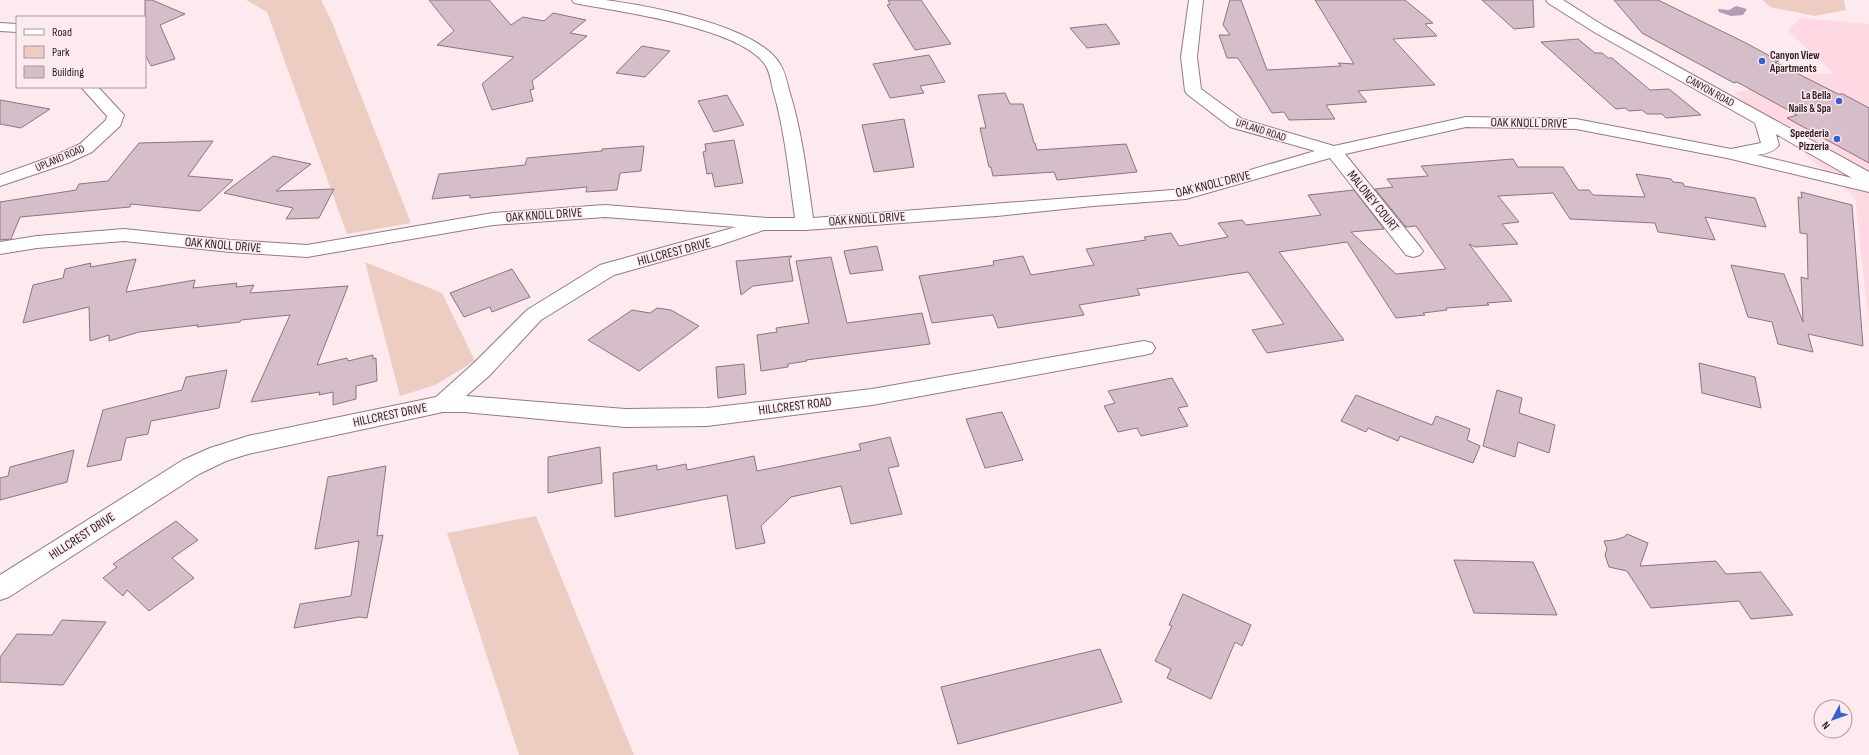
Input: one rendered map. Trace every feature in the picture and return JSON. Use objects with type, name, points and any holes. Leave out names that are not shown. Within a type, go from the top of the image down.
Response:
[{"type":"street","points":[[579,0],[680,19],[726,32],[762,53],[773,64],[787,107],[805,224]]},
{"type":"street","name":"UPLAND ROAD","points":[[1196,0],[1189,57],[1193,91],[1236,123],[1334,151]]},
{"type":"street","name":"CANYON ROAD","points":[[1553,0],[1599,29],[1869,180]]},
{"type":"street","points":[[0,26],[16,28]]},
{"type":"street","name":"UPLAND ROAD","points":[[0,181],[62,159],[86,148],[114,122],[116,115],[90,88]]},
{"type":"street","name":"OAK KNOLL DRIVE","points":[[1727,153],[1762,149],[1770,145],[1763,120]]},
{"type":"street","name":"OAK KNOLL DRIVE","points":[[0,248],[36,242],[124,235],[230,246],[307,251],[493,219],[605,211],[767,224],[805,224],[997,210],[1093,200],[1186,194],[1334,151],[1466,122],[1576,124],[1727,153],[1869,187]]},
{"type":"street","name":"MALONEY COURT","points":[[1334,151],[1413,250]]},
{"type":"street","name":"HILLCREST DRIVE","points":[[0,589],[191,467],[218,454],[248,445],[443,404],[481,370],[534,315],[594,277],[607,270],[713,241],[767,224]]},
{"type":"street","name":"HILLCREST ROAD","points":[[443,404],[464,404],[625,418],[707,418],[872,397],[1144,348]]},
{"type":"shaded area","points":[[1736,6],[1747,9],[1743,15],[1731,16],[1719,12],[1718,9],[1729,10]]},
{"type":"shaded area","points":[[1800,18],[1869,24],[1869,324],[1855,197],[1734,93],[1812,74],[1834,74],[1788,31]]},
{"type":"green space","points":[[246,0],[321,0],[332,22],[411,223],[347,234],[267,12]]},
{"type":"green space","points":[[1763,0],[1844,0],[1846,10],[1815,16],[1770,7]]},
{"type":"green space","points":[[365,262],[442,293],[475,361],[435,385],[400,396]]},
{"type":"green space","points":[[536,516],[634,755],[519,755],[447,533]]},
{"type":"building","points":[[145,0],[152,0],[185,14],[160,25],[175,59],[151,66],[146,56]]},
{"type":"building","points":[[429,0],[489,0],[511,25],[523,17],[544,21],[553,13],[586,20],[570,33],[587,36],[532,81],[534,89],[530,90],[533,101],[492,110],[482,84],[514,57],[437,45],[454,31]]},
{"type":"building","points":[[888,0],[921,0],[951,44],[915,50],[887,5],[890,4]]},
{"type":"building","points":[[1230,0],[1241,0],[1267,70],[1341,66],[1338,63],[1354,64],[1315,0],[1405,0],[1433,23],[1425,24],[1437,36],[1393,39],[1435,85],[1358,91],[1367,102],[1326,105],[1335,119],[1289,120],[1284,112],[1272,113],[1238,58],[1227,58],[1219,35],[1230,35],[1223,25]]},
{"type":"building","points":[[1482,0],[1533,0],[1534,27],[1514,29]]},
{"type":"building","points":[[1614,0],[1658,0],[1746,43],[1779,61],[1775,62],[1869,108],[1869,163],[1787,118],[1797,115],[1642,33]]},
{"type":"building","points":[[1106,24],[1120,44],[1087,48],[1070,28]]},
{"type":"building","points":[[1578,39],[1595,53],[1602,53],[1608,58],[1612,58],[1650,90],[1669,89],[1701,115],[1666,118],[1662,114],[1647,114],[1642,110],[1629,111],[1625,108],[1616,109],[1541,42]]},
{"type":"building","points":[[642,46],[670,51],[645,77],[616,73]]},
{"type":"building","points":[[929,55],[945,82],[920,86],[924,93],[890,98],[873,64]]},
{"type":"building","points":[[1005,93],[1010,104],[1023,104],[1037,150],[1126,144],[1137,172],[1057,180],[1054,172],[993,176],[991,167],[989,167],[980,128],[986,128],[978,95]]},
{"type":"building","points":[[727,95],[744,125],[714,132],[698,101]]},
{"type":"building","points":[[0,100],[50,109],[21,128],[0,124]]},
{"type":"building","points":[[904,119],[914,167],[874,172],[862,125]]},
{"type":"building","points":[[734,140],[743,183],[715,187],[712,173],[707,174],[703,152],[706,151],[705,144]]},
{"type":"building","points":[[213,141],[188,176],[233,180],[200,211],[131,204],[130,207],[20,217],[11,239],[0,240],[0,202],[76,190],[79,184],[108,181],[139,143]]},
{"type":"building","points":[[644,146],[641,171],[620,173],[617,190],[586,192],[587,187],[470,198],[470,195],[432,199],[439,174],[525,165],[527,158],[602,151],[602,149]]},
{"type":"building","points":[[273,156],[311,164],[276,191],[334,189],[319,218],[286,219],[293,208],[224,193]]},
{"type":"building","points":[[1513,159],[1518,167],[1563,167],[1578,190],[1589,190],[1593,195],[1645,197],[1636,174],[1671,179],[1673,182],[1683,183],[1684,186],[1755,198],[1766,227],[1705,217],[1715,240],[1658,232],[1655,223],[1570,219],[1553,193],[1498,196],[1519,222],[1502,224],[1518,244],[1475,247],[1469,244],[1512,301],[1487,303],[1489,305],[1446,308],[1447,310],[1423,313],[1425,315],[1396,318],[1347,242],[1279,252],[1344,340],[1267,353],[1252,330],[1284,324],[1248,272],[1137,289],[1140,295],[1079,305],[1084,315],[998,328],[993,315],[932,323],[919,276],[994,265],[993,261],[1023,256],[1031,275],[1094,265],[1086,249],[1146,240],[1144,237],[1171,233],[1179,246],[1228,237],[1218,223],[1242,220],[1246,225],[1321,215],[1308,195],[1354,190],[1384,229],[1351,232],[1396,274],[1446,269],[1416,226],[1406,227],[1375,189],[1393,187],[1387,179],[1428,176],[1421,166]]},
{"type":"building","points":[[1801,192],[1852,205],[1863,346],[1808,334],[1813,352],[1778,344],[1772,322],[1748,317],[1731,265],[1784,274],[1803,322],[1801,277],[1808,279],[1807,234],[1800,233],[1798,197],[1802,198]]},
{"type":"building","points":[[877,246],[883,270],[850,274],[844,251]]},
{"type":"building","points":[[792,256],[789,259],[793,281],[753,286],[741,295],[736,261]]},
{"type":"building","points":[[831,257],[847,323],[922,313],[930,344],[806,360],[807,361],[788,364],[788,367],[761,371],[757,335],[777,332],[776,328],[809,323],[796,261]]},
{"type":"building","points":[[136,259],[126,292],[195,280],[193,288],[237,283],[236,287],[254,285],[250,293],[348,286],[317,365],[347,358],[348,361],[373,355],[373,359],[376,358],[377,381],[356,386],[356,399],[333,405],[333,392],[319,395],[320,392],[251,402],[290,315],[241,320],[240,322],[197,327],[198,325],[139,332],[109,341],[109,335],[90,341],[89,307],[23,323],[33,285],[63,278],[65,269],[91,263],[90,267]]},
{"type":"building","points":[[512,269],[530,297],[492,312],[490,307],[464,317],[450,293]]},
{"type":"building","points":[[657,308],[671,310],[699,326],[639,371],[588,340],[632,310],[650,313]]},
{"type":"building","points":[[1699,363],[1755,377],[1761,408],[1702,393]]},
{"type":"building","points":[[744,364],[746,394],[718,398],[716,367]]},
{"type":"building","points":[[227,370],[219,408],[151,421],[148,434],[126,438],[121,460],[87,467],[103,410],[182,390],[186,377]]},
{"type":"building","points":[[1172,378],[1188,406],[1178,408],[1188,426],[1141,436],[1137,428],[1118,432],[1104,406],[1115,403],[1108,391]]},
{"type":"building","points":[[1497,390],[1522,398],[1519,413],[1555,425],[1549,453],[1518,442],[1515,457],[1483,446]]},
{"type":"building","points":[[1356,395],[1432,425],[1436,416],[1470,429],[1467,440],[1480,446],[1473,463],[1400,436],[1398,441],[1368,428],[1366,432],[1341,421]]},
{"type":"building","points":[[1002,412],[1023,460],[985,468],[966,419]]},
{"type":"building","points":[[890,437],[899,466],[888,468],[902,514],[851,524],[841,486],[791,497],[761,526],[765,543],[736,549],[727,495],[615,517],[613,473],[657,465],[657,470],[686,464],[687,470],[754,456],[757,471],[861,450],[859,444]]},
{"type":"building","points":[[600,447],[602,483],[548,493],[548,457]]},
{"type":"building","points":[[74,450],[67,482],[0,500],[0,478],[8,476],[10,467]]},
{"type":"building","points":[[386,466],[377,536],[383,535],[367,618],[359,617],[294,628],[300,604],[351,596],[359,541],[315,549],[328,477]]},
{"type":"building","points":[[176,521],[198,540],[172,558],[194,578],[149,611],[127,590],[123,596],[103,578],[117,567],[113,564]]},
{"type":"building","points":[[1627,534],[1648,543],[1640,566],[1716,561],[1726,574],[1761,572],[1793,615],[1751,619],[1739,601],[1651,608],[1627,571],[1609,567],[1605,555],[1607,549],[1604,541],[1624,537]]},
{"type":"building","points":[[1454,560],[1533,562],[1557,615],[1474,613]]},
{"type":"building","points":[[1183,594],[1251,625],[1242,646],[1235,642],[1211,699],[1167,678],[1171,669],[1155,661],[1172,626],[1169,625]]},
{"type":"building","points":[[62,620],[106,622],[63,685],[0,682],[0,657],[17,634],[52,635]]},
{"type":"building","points":[[1100,649],[1122,702],[958,744],[941,687]]},
{"type":"place","name":"Canyon View Apartments","points":[[1762,61]]},
{"type":"place","name":"La Bella Nails & Spa","points":[[1839,101]]},
{"type":"place","name":"Speederia Pizzeria","points":[[1837,139]]}]
